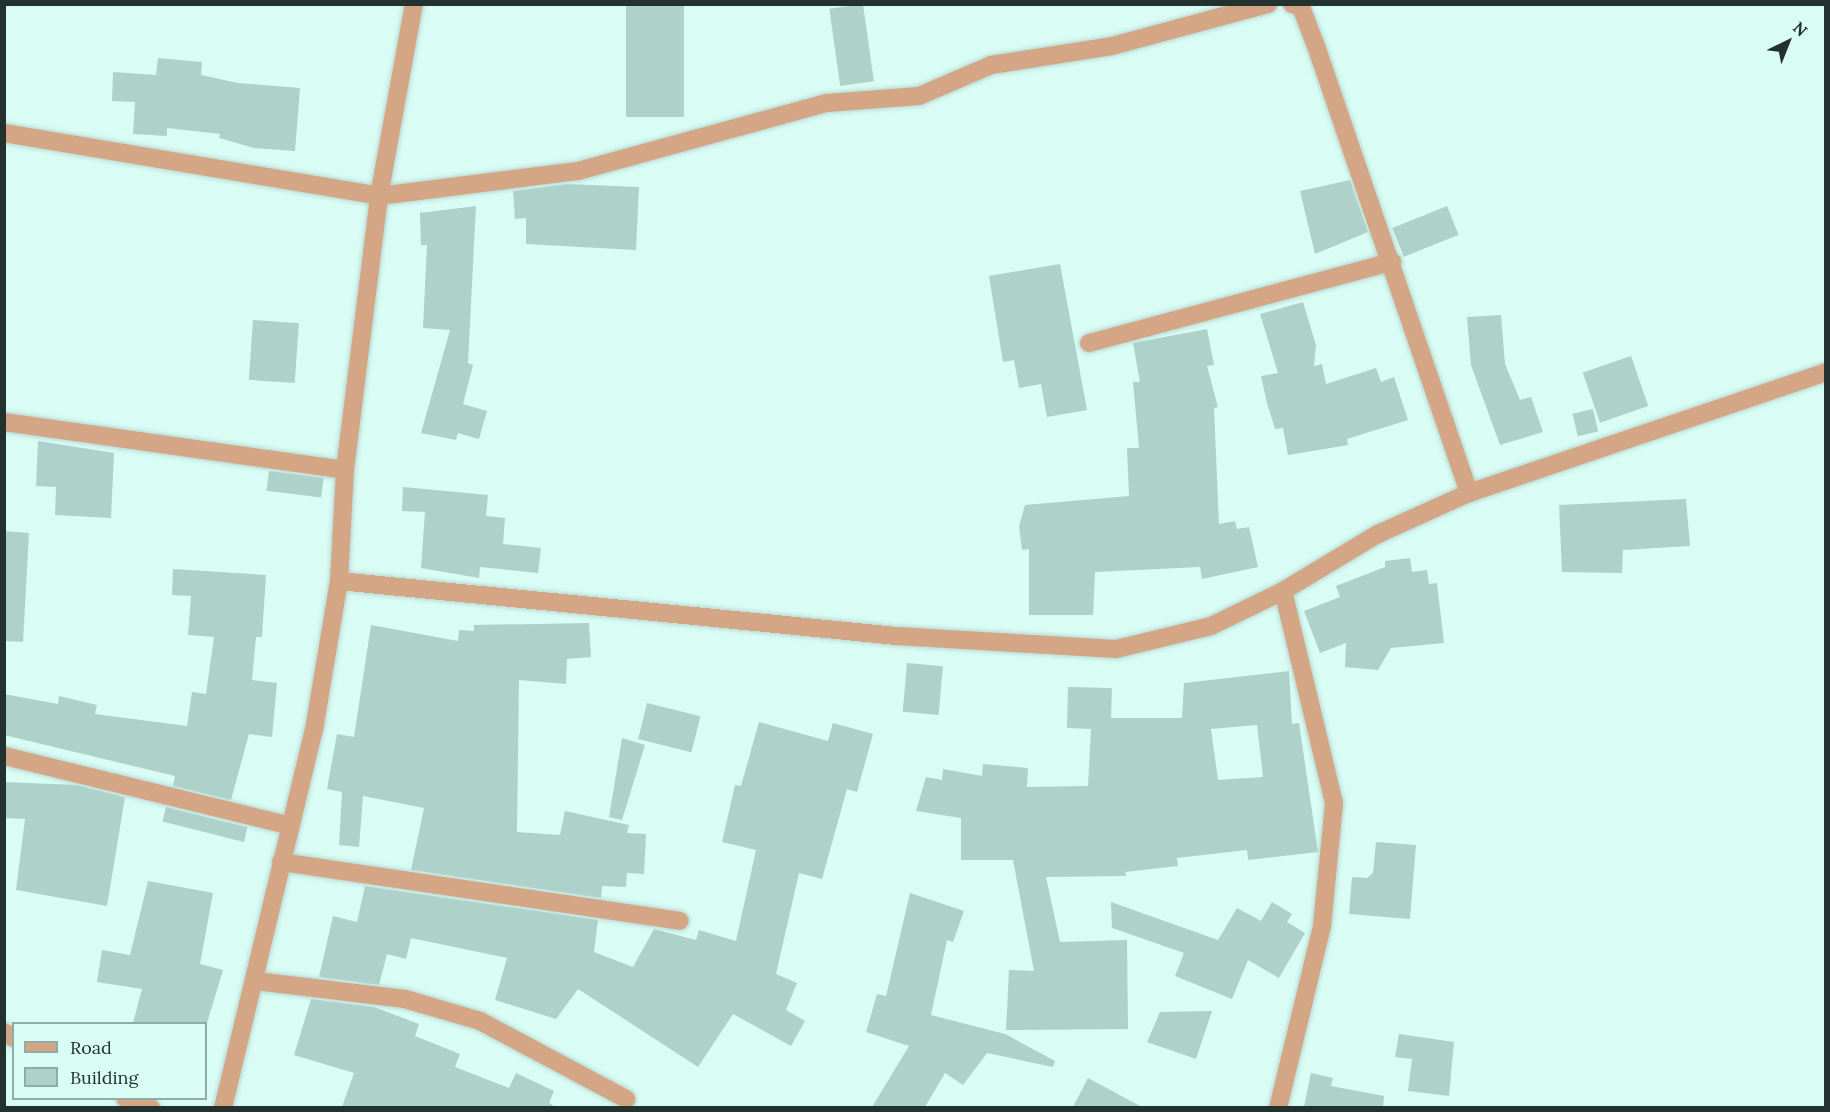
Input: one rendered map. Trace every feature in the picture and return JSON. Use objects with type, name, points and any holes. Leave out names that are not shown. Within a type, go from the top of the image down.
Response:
[{"type":"street","points":[[223,1107],[256,981],[288,825],[314,730],[339,581],[345,470],[379,196],[414,4]]},
{"type":"street","points":[[4,133],[379,196],[578,171],[827,103],[919,96],[991,65],[1112,46],[1268,4]]},
{"type":"street","points":[[1292,4],[1301,7],[1392,262],[1469,493]]},
{"type":"street","points":[[1089,343],[1392,262]]},
{"type":"street","points":[[339,581],[897,636],[1116,649],[1211,626],[1283,591],[1378,534],[1469,493],[1826,372]]},
{"type":"street","points":[[4,422],[345,470]]},
{"type":"street","points":[[1278,1107],[1322,926],[1334,803],[1283,591]]},
{"type":"street","points":[[4,756],[288,825]]},
{"type":"street","points":[[281,862],[680,921]]},
{"type":"street","points":[[256,981],[405,999],[480,1021],[626,1099]]},
{"type":"street","points":[[131,1100],[151,1107]]},
{"type":"building","points":[[626,4],[684,4],[684,117],[626,117]]},
{"type":"building","points":[[863,4],[874,81],[840,86],[829,9]]},
{"type":"building","points":[[158,58],[202,62],[201,75],[238,83],[300,88],[295,151],[254,148],[219,138],[220,134],[167,128],[167,136],[133,134],[135,102],[112,101],[113,72],[156,75]]},
{"type":"building","points":[[1350,180],[1368,232],[1315,254],[1300,191]]},
{"type":"building","points":[[568,184],[639,187],[636,250],[526,244],[526,218],[515,219],[513,191]]},
{"type":"building","points":[[476,206],[468,363],[473,365],[463,404],[487,411],[479,439],[458,433],[456,440],[421,433],[450,330],[423,328],[427,245],[421,245],[420,213]]},
{"type":"building","points":[[1447,206],[1459,235],[1404,257],[1392,228]]},
{"type":"building","points":[[1060,264],[1087,410],[1047,417],[1041,384],[1019,388],[1014,360],[1003,362],[989,276]]},
{"type":"building","points":[[1303,302],[1316,345],[1314,366],[1322,364],[1326,384],[1376,368],[1381,382],[1394,377],[1408,420],[1347,439],[1348,445],[1288,455],[1283,428],[1275,429],[1261,376],[1278,373],[1260,314]]},
{"type":"building","points":[[1501,315],[1505,364],[1520,400],[1531,397],[1543,432],[1500,445],[1471,365],[1467,317]]},
{"type":"building","points":[[253,320],[299,323],[295,383],[249,380]]},
{"type":"building","points":[[1207,329],[1214,365],[1207,366],[1218,407],[1214,408],[1219,524],[1235,521],[1237,529],[1249,527],[1258,567],[1202,579],[1200,567],[1095,572],[1093,615],[1029,615],[1029,549],[1022,550],[1019,526],[1025,505],[1129,496],[1127,448],[1139,448],[1133,382],[1140,382],[1133,343]]},
{"type":"building","points":[[1631,356],[1648,406],[1600,423],[1583,373]]},
{"type":"building","points":[[1593,409],[1598,431],[1578,436],[1573,414]]},
{"type":"building","points":[[38,441],[114,453],[111,518],[55,515],[56,487],[36,486]]},
{"type":"building","points":[[269,471],[324,478],[321,498],[267,491]]},
{"type":"building","points":[[403,487],[488,495],[486,516],[505,518],[503,544],[541,548],[538,573],[480,567],[479,578],[421,568],[425,512],[402,511]]},
{"type":"building","points":[[1686,499],[1690,546],[1623,550],[1622,573],[1562,572],[1559,505]]},
{"type":"building","points":[[4,531],[29,533],[23,642],[4,641]]},
{"type":"building","points":[[1410,558],[1412,572],[1427,570],[1429,584],[1437,583],[1444,643],[1391,648],[1378,670],[1345,667],[1346,643],[1320,653],[1304,611],[1340,597],[1336,586],[1385,567],[1385,561]]},
{"type":"building","points":[[173,569],[266,575],[262,637],[256,637],[252,680],[277,683],[272,737],[249,734],[231,800],[173,786],[175,776],[4,735],[4,694],[58,704],[59,696],[97,705],[95,714],[187,726],[192,692],[206,694],[214,637],[188,635],[191,596],[172,595]]},
{"type":"building","points":[[589,623],[591,657],[567,659],[566,684],[519,680],[517,832],[560,835],[565,811],[629,825],[627,833],[646,834],[644,874],[627,873],[626,887],[602,886],[601,898],[411,870],[424,808],[363,796],[359,847],[339,845],[342,792],[327,789],[337,734],[354,737],[371,625],[458,641],[459,630],[474,631],[474,625]]},
{"type":"building","points":[[907,663],[943,666],[939,715],[903,712]]},
{"type":"building","points":[[1289,671],[1292,724],[1299,723],[1318,852],[1248,860],[1247,850],[1177,858],[1178,866],[1125,872],[1126,876],[1046,877],[1060,942],[1127,940],[1128,1029],[1006,1030],[1009,970],[1034,971],[1013,860],[961,860],[961,818],[916,811],[926,777],[942,780],[943,769],[982,776],[983,764],[1028,768],[1027,787],[1088,786],[1091,729],[1067,728],[1068,687],[1112,688],[1111,718],[1182,718],[1184,683]],"holes":[[[1257,725],[1263,777],[1218,780],[1211,729]]]},
{"type":"building","points":[[647,703],[700,716],[691,752],[638,739]]},
{"type":"building","points":[[759,722],[828,741],[833,723],[873,734],[857,792],[847,789],[822,879],[799,873],[776,974],[797,983],[786,1010],[805,1021],[791,1046],[733,1014],[698,1067],[578,989],[556,1019],[495,1000],[507,958],[411,938],[406,959],[387,954],[379,985],[319,977],[333,916],[357,922],[365,886],[598,920],[594,952],[633,967],[654,929],[696,940],[699,930],[736,941],[756,850],[722,842],[735,785],[741,786]]},
{"type":"building","points":[[622,738],[645,745],[622,820],[609,817]]},
{"type":"building","points":[[4,782],[77,785],[125,797],[107,906],[16,890],[25,819],[4,818]]},
{"type":"building","points":[[166,807],[248,827],[244,842],[162,822]]},
{"type":"building","points":[[1376,842],[1416,845],[1410,919],[1349,914],[1352,877],[1367,878],[1373,873]]},
{"type":"building","points":[[148,881],[213,893],[200,964],[223,970],[207,1023],[133,1022],[142,989],[97,982],[102,950],[130,955]]},
{"type":"building","points":[[910,893],[964,911],[953,942],[947,940],[931,1015],[1005,1034],[1055,1061],[1053,1067],[987,1053],[963,1085],[945,1073],[925,1107],[872,1107],[909,1046],[866,1032],[877,994],[886,996]]},
{"type":"building","points":[[1111,902],[1218,940],[1237,908],[1261,921],[1272,902],[1292,914],[1287,922],[1305,933],[1279,978],[1248,960],[1232,999],[1175,976],[1184,953],[1112,928]]},
{"type":"building","points":[[311,999],[374,1007],[419,1024],[415,1036],[460,1054],[455,1067],[509,1088],[516,1073],[554,1091],[549,1103],[555,1107],[342,1107],[354,1073],[294,1055]]},
{"type":"building","points":[[1212,1011],[1196,1059],[1147,1042],[1160,1012]]},
{"type":"building","points":[[1399,1034],[1454,1042],[1449,1096],[1408,1091],[1412,1059],[1395,1057]]},
{"type":"building","points":[[1311,1073],[1333,1078],[1331,1086],[1384,1096],[1383,1107],[1304,1107]]},
{"type":"building","points":[[1088,1078],[1142,1107],[1073,1107]]}]
